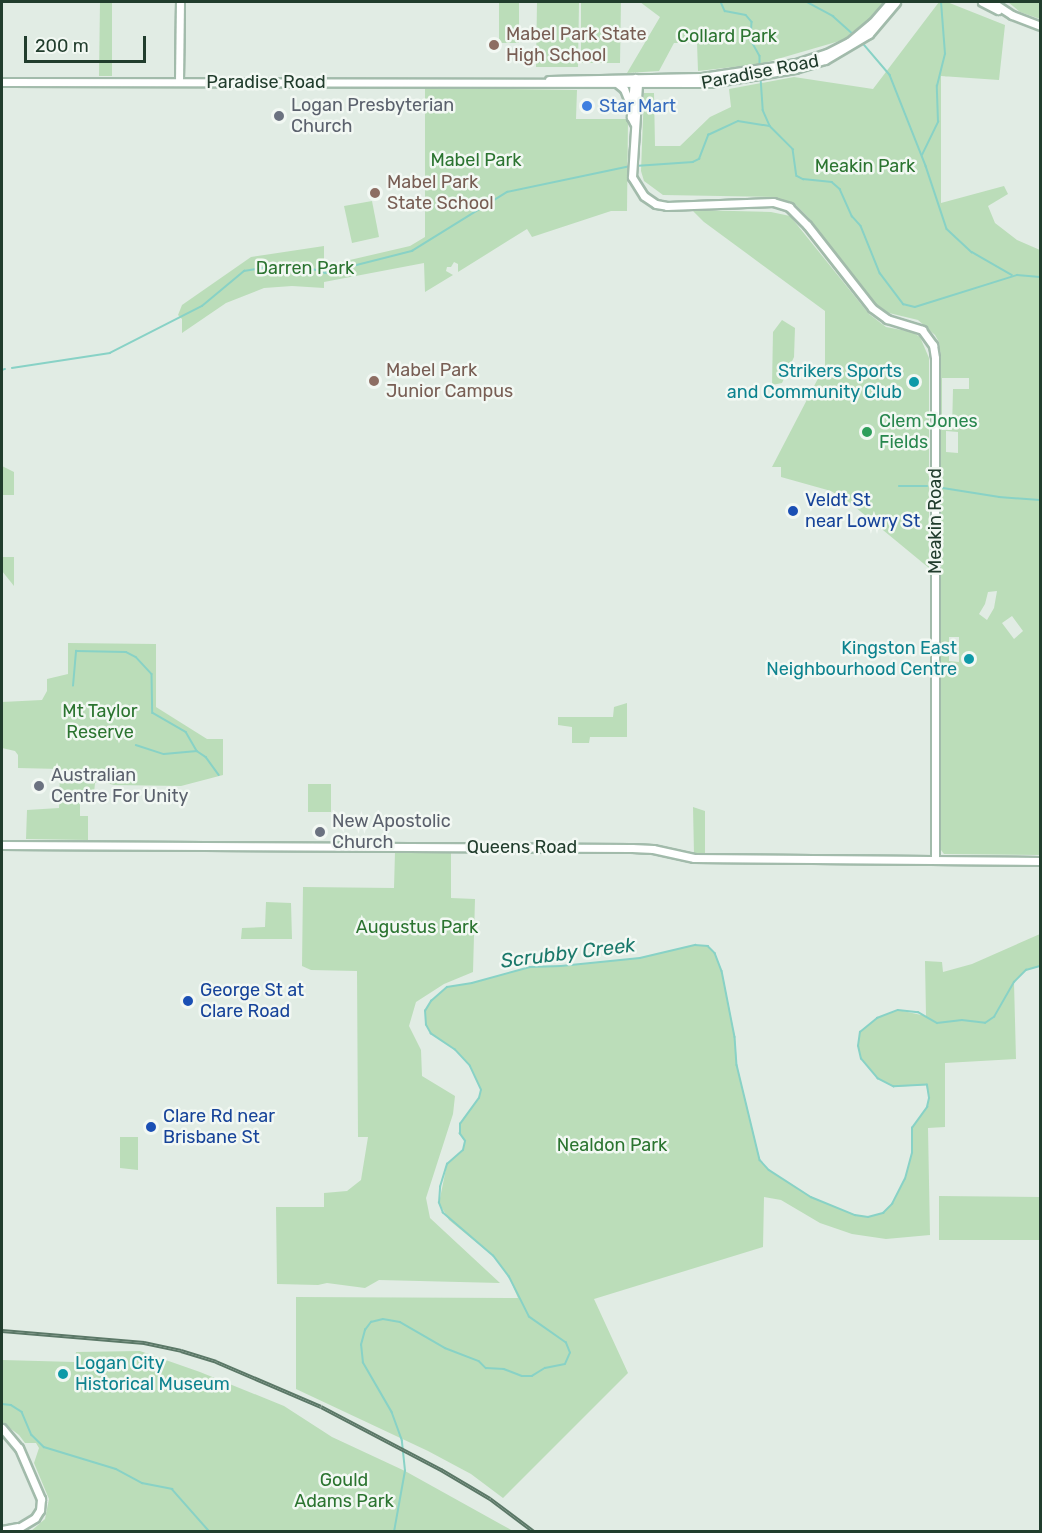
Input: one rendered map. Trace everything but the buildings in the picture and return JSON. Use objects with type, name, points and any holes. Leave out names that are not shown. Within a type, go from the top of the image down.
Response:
[{"type":"street","points":[[179,82],[180,2]]},
{"type":"street","name":"Paradise Road","points":[[871,28],[890,2]]},
{"type":"street","name":"Paradise Road","points":[[2,82],[618,84],[754,73],[810,65],[851,44],[871,28],[896,2]]},
{"type":"street","points":[[982,2],[1041,26]]},
{"type":"street","points":[[992,2],[1003,10]]},
{"type":"street","name":"Paradise Road","points":[[530,83],[570,78],[635,82]]},
{"type":"street","name":"Meakin Road","points":[[635,82],[631,109],[634,123],[632,177],[637,189],[656,204],[673,206],[773,202],[793,210],[872,308],[887,319],[922,330],[933,345],[935,358],[935,859]]},
{"type":"street","name":"Meakin Road","points":[[634,123],[637,117],[635,82]]},
{"type":"street","points":[[618,84],[626,92],[631,109]]},
{"type":"street","name":"Queens Road","points":[[2,845],[632,848],[653,849],[694,858],[1041,861]]},
{"type":"street","points":[[2,1428],[19,1448],[41,1496],[38,1515],[12,1532]]},
{"type":"street","points":[[2,1530],[21,1527]]},
{"type":"green space","points":[[100,2],[112,2],[112,76],[99,76]]},
{"type":"green space","points":[[499,2],[519,2],[519,43],[499,43]]},
{"type":"green space","points":[[537,2],[579,2],[578,67],[536,67]]},
{"type":"green space","points":[[581,2],[621,2],[620,63],[581,63]]},
{"type":"green space","name":"Collard Park","points":[[640,2],[884,2],[874,15],[843,40],[760,64],[698,71],[697,43],[674,43],[659,71],[627,73],[660,17]]},
{"type":"green space","name":"Meakin Park","points":[[939,2],[947,2],[1005,25],[999,80],[941,76],[941,203],[1004,186],[1008,194],[988,206],[995,223],[1017,240],[1040,250],[1040,855],[944,854],[941,850],[941,358],[939,342],[935,335],[918,320],[889,313],[877,306],[808,217],[796,205],[772,197],[663,195],[644,181],[641,171],[644,93],[654,93],[655,146],[680,146],[710,117],[731,107],[729,89],[794,77],[873,89]],"holes":[[[942,378],[969,378],[969,389],[953,389],[952,430],[942,430]],[[946,431],[958,432],[958,453],[946,452]],[[997,591],[994,608],[987,620],[979,614],[988,592]],[[1012,616],[1023,631],[1014,639],[1002,623]],[[949,637],[959,637],[959,662],[949,661]]]},
{"type":"green space","points":[[1008,2],[1040,2],[1040,19],[1020,12]]},
{"type":"green space","points":[[425,88],[577,90],[576,119],[628,119],[627,211],[611,211],[532,237],[527,229],[458,272],[458,264],[454,262],[451,267],[447,267],[446,271],[453,275],[425,292],[424,263],[324,282],[324,288],[292,286],[264,288],[226,303],[182,333],[182,319],[178,315],[182,305],[251,257],[324,246],[324,266],[410,246],[425,237]]},
{"type":"green space","points":[[372,201],[379,237],[352,243],[344,206]]},
{"type":"green space","name":"Meakin Park","points":[[692,210],[771,212],[790,216],[869,314],[886,327],[912,332],[920,337],[929,358],[929,568],[849,502],[831,491],[781,477],[781,467],[772,467],[825,365],[825,311],[704,222]]},
{"type":"green space","points":[[782,320],[795,328],[794,357],[782,383],[772,385],[773,332]]},
{"type":"green space","points":[[2,466],[14,472],[14,495],[2,495]]},
{"type":"green space","points":[[2,557],[14,557],[14,586],[2,571]]},
{"type":"green space","name":"Mt Taylor Reserve","points":[[68,643],[156,644],[156,707],[207,739],[223,739],[223,775],[181,786],[114,785],[98,781],[95,783],[94,793],[80,794],[80,816],[88,816],[88,840],[26,839],[27,810],[59,808],[60,769],[18,768],[18,755],[15,751],[2,748],[2,702],[42,700],[47,691],[47,679],[68,674]]},
{"type":"green space","points":[[627,703],[627,737],[590,737],[589,743],[572,743],[572,727],[558,725],[558,717],[613,717],[614,707]]},
{"type":"green space","points":[[308,784],[331,784],[331,812],[308,812]]},
{"type":"green space","points":[[693,807],[705,811],[705,854],[694,854]]},
{"type":"green space","name":"Augustus Park","points":[[395,852],[451,852],[451,898],[475,899],[473,972],[444,984],[416,1002],[409,1026],[421,1050],[422,1076],[455,1096],[453,1114],[426,1198],[430,1218],[500,1283],[379,1280],[365,1288],[327,1283],[318,1285],[277,1284],[276,1207],[324,1207],[324,1193],[347,1191],[361,1180],[368,1137],[358,1137],[357,971],[311,970],[302,966],[303,887],[394,888]]},
{"type":"green space","points":[[266,902],[291,903],[292,939],[241,939],[242,928],[265,927]]},
{"type":"green space","name":"Nealdon Park","points":[[1040,934],[1040,966],[1026,970],[1014,982],[1016,1059],[945,1063],[945,1127],[928,1128],[930,1235],[886,1239],[852,1234],[820,1223],[781,1200],[764,1197],[763,1247],[594,1299],[628,1373],[503,1498],[471,1474],[428,1451],[296,1389],[296,1297],[518,1298],[509,1277],[493,1256],[449,1220],[439,1203],[447,1164],[463,1150],[465,1142],[460,1134],[460,1124],[479,1098],[481,1090],[470,1065],[455,1050],[431,1034],[426,1025],[425,1011],[431,1001],[447,987],[472,983],[530,967],[640,958],[695,945],[708,946],[715,953],[722,971],[735,1037],[737,1065],[760,1160],[769,1170],[811,1197],[855,1215],[868,1217],[883,1213],[892,1204],[905,1179],[912,1153],[912,1128],[927,1107],[929,1098],[926,1085],[894,1087],[878,1079],[861,1059],[858,1046],[860,1032],[877,1018],[898,1010],[926,1016],[925,961],[942,962],[943,972],[972,964]]},
{"type":"green space","points":[[120,1137],[138,1137],[138,1170],[120,1168]]},
{"type":"green space","points":[[939,1196],[1040,1197],[1040,1240],[939,1240]]},
{"type":"green space","name":"Gould Adams Park","points":[[140,1351],[284,1406],[332,1437],[405,1471],[513,1531],[31,1531],[45,1519],[49,1499],[34,1463],[39,1448],[36,1443],[25,1443],[19,1435],[2,1422],[2,1360],[75,1362],[76,1352]]},
{"type":"waterway","points":[[721,2],[725,11],[746,15],[752,22],[751,40],[760,56],[760,67]]},
{"type":"waterway","points":[[807,2],[833,16],[853,34]]},
{"type":"waterway","points":[[922,155],[938,122],[937,86],[945,54],[941,2]]},
{"type":"waterway","points":[[861,41],[890,75],[926,166],[947,229],[972,252],[1012,275]]},
{"type":"waterway","points":[[761,78],[763,110],[770,126],[793,149],[797,176],[803,179],[832,182],[840,189],[852,216],[861,226],[880,273],[903,304],[915,307],[1017,275],[1040,277]]},
{"type":"waterway","points":[[635,166],[693,162],[699,159],[708,135],[738,121],[770,126]]},
{"type":"waterway","points":[[12,368],[110,353],[202,306],[244,271],[293,263],[325,273],[412,251],[507,192],[630,166]]},
{"type":"waterway","points":[[899,486],[927,486]]},
{"type":"waterway","points":[[943,488],[999,497],[1040,500]]},
{"type":"waterway","points":[[73,686],[76,651],[126,652],[136,657],[152,674],[153,713],[186,732],[197,751],[206,757],[219,775]]},
{"type":"waterway","points":[[136,745],[164,754],[197,751]]},
{"type":"waterway","name":"Scrubby Creek","points":[[394,1532],[405,1471],[402,1441],[392,1413],[363,1363],[361,1345],[365,1330],[371,1322],[383,1319],[400,1322],[445,1348],[479,1361],[486,1368],[504,1369],[522,1376],[532,1376],[545,1368],[565,1364],[570,1353],[566,1343],[529,1317],[509,1277],[493,1256],[443,1213],[439,1203],[440,1187],[447,1164],[463,1150],[465,1141],[460,1134],[460,1124],[479,1098],[481,1090],[470,1066],[455,1050],[431,1034],[426,1025],[425,1011],[431,1001],[447,987],[472,983],[530,967],[640,958],[695,945],[708,946],[715,953],[722,971],[735,1037],[737,1065],[760,1160],[769,1170],[811,1197],[855,1215],[868,1217],[883,1213],[892,1204],[905,1179],[912,1153],[912,1128],[927,1107],[929,1098],[927,1085],[894,1087],[878,1079],[861,1059],[858,1046],[860,1032],[877,1018],[898,1010],[918,1012],[937,1023],[962,1020],[985,1023],[994,1017],[1014,982],[1026,970],[1040,966]]},
{"type":"waterway","points":[[2,1404],[11,1405],[22,1412],[32,1435],[44,1447],[116,1469],[142,1483],[172,1489],[210,1532]]},
{"type":"railway","points":[[2,1331],[144,1343],[216,1362],[321,1407],[441,1470],[490,1499],[534,1532]]},
{"type":"place","name":"Mabel Park State High School","points":[[494,45]]},
{"type":"place","name":"Star Mart","points":[[587,106]]},
{"type":"place","name":"Logan Presbyterian Church","points":[[279,116]]},
{"type":"place","name":"Mabel Park State School","points":[[375,193]]},
{"type":"place","name":"Mabel Park Junior Campus","points":[[374,381]]},
{"type":"place","name":"Strikers Sports and Community Club","points":[[914,382]]},
{"type":"place","name":"Clem Jones Fields","points":[[867,432]]},
{"type":"place","name":"Veldt St near Lowry St","points":[[793,511]]},
{"type":"place","name":"Kingston East Neighbourhood Centre","points":[[969,659]]},
{"type":"place","name":"Australian Centre For Unity","points":[[39,786]]},
{"type":"place","name":"New Apostolic Church","points":[[320,832]]},
{"type":"place","name":"George St at Clare Road","points":[[188,1001]]},
{"type":"place","name":"Clare Rd near Brisbane St","points":[[151,1127]]},
{"type":"place","name":"Logan City Historical Museum","points":[[63,1374]]},
{"type":"park label","name":"Mabel Park","points":[[476,160]]},
{"type":"park label","name":"Darren Park","points":[[305,268]]}]
